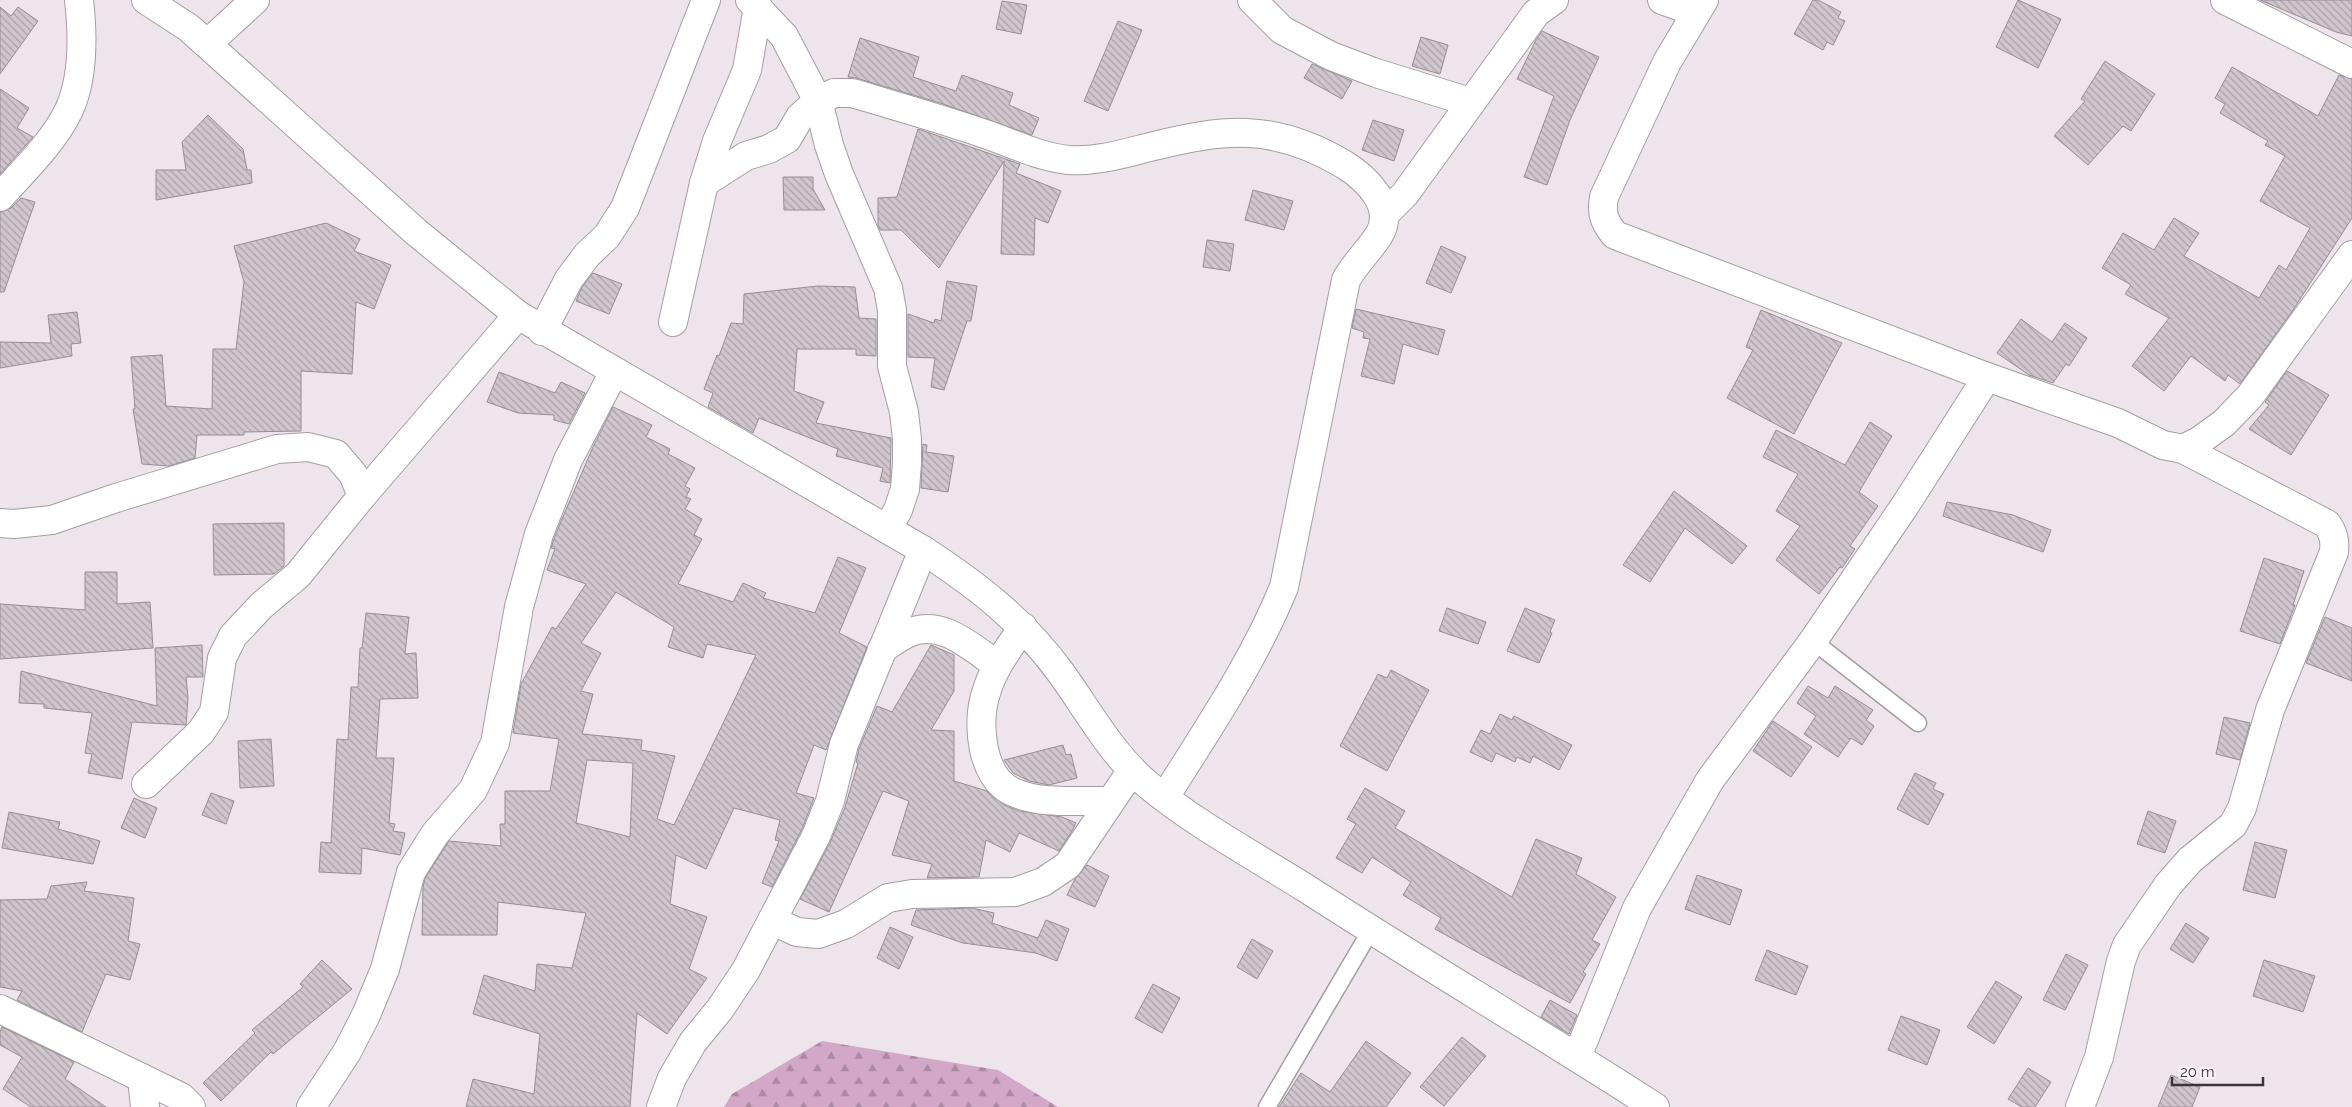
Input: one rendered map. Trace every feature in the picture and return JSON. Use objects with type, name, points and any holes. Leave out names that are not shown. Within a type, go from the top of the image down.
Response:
[{"type":"street","points":[[0,196],[43,149],[69,110],[76,88],[80,64],[82,23],[79,0]]},
{"type":"street","points":[[146,0],[188,28],[207,44],[416,232],[518,315],[923,550],[973,583],[1023,627],[1060,672],[1132,770],[1165,797],[1371,930],[1655,1107]]},
{"type":"street","points":[[207,44],[255,0]]},
{"type":"street","points":[[542,330],[569,280],[587,255],[607,236],[624,208],[706,0]]},
{"type":"street","points":[[1252,0],[1282,30],[1331,56],[1376,73],[1470,102]]},
{"type":"street","points":[[1165,797],[1216,716],[1273,614],[1284,587],[1346,280],[1354,264],[1368,251],[1381,232],[1385,214],[1405,194],[1536,13],[1554,0]]},
{"type":"street","points":[[1662,0],[1700,6],[1667,62],[1604,197],[1602,211],[1606,224],[1615,234],[1987,378],[2080,408],[2118,423],[2163,445],[2183,449],[2352,537]]},
{"type":"street","points":[[2225,0],[2352,64]]},
{"type":"street","points":[[754,4],[784,36],[818,101],[834,159],[888,288],[892,310],[892,366],[904,412],[907,463],[905,489],[898,510],[887,529]]},
{"type":"street","points":[[673,322],[704,183],[717,141],[747,70],[754,4]]},
{"type":"street","points":[[704,183],[746,156],[769,149],[787,138],[800,117],[818,101],[834,93],[852,93],[985,134],[1039,154],[1066,160],[1091,161],[1190,137],[1222,132],[1255,132],[1289,139],[1322,152],[1354,170],[1376,192],[1385,214]]},
{"type":"street","points":[[2183,449],[2199,441],[2224,423],[2250,396],[2352,255]]},
{"type":"street","points":[[146,784],[201,732],[214,712],[222,658],[233,636],[260,606],[298,574],[362,496],[518,315]]},
{"type":"street","points":[[311,1107],[347,1052],[366,1015],[385,969],[412,872],[435,834],[473,790],[495,743],[520,607],[539,534],[568,460],[614,372]]},
{"type":"street","points":[[1577,1057],[1637,908],[1710,780],[1813,641],[1906,504],[1987,378]]},
{"type":"street","points":[[0,523],[14,524],[52,520],[116,498],[277,449],[308,447],[336,454],[353,474],[362,496]]},
{"type":"street","points":[[2080,1107],[2099,1058],[2127,945],[2168,885],[2190,860],[2233,825],[2242,808],[2270,710],[2334,552],[2335,542],[2327,524]]},
{"type":"street","points":[[661,1107],[672,1078],[693,1042],[730,993],[773,920],[816,836],[830,801],[844,744],[923,550]]},
{"type":"street","points":[[1023,627],[997,666],[985,694],[982,724],[985,756],[994,777],[1011,791],[1032,799],[1110,801]]},
{"type":"street","points":[[882,649],[907,633],[934,629],[950,633],[997,666]]},
{"type":"street","points":[[773,920],[797,932],[818,934],[846,924],[888,898],[912,894],[1015,892],[1043,882],[1068,865],[1132,770]]},
{"type":"street","points":[[0,1009],[181,1097],[191,1107]]},
{"type":"street","points":[[142,1078],[145,1107]]},
{"type":"lane","points":[[1813,641],[1918,723]]},
{"type":"lane","points":[[1267,1107],[1371,930]]},
{"type":"green space","points":[[822,1041],[998,1070],[1058,1107],[724,1107],[732,1094]]},
{"type":"building","points":[[1813,0],[1818,0],[1841,12],[1838,18],[1845,21],[1833,45],[1827,42],[1823,50],[1794,34]]},
{"type":"building","points":[[2018,0],[2061,19],[2038,68],[1996,47]]},
{"type":"building","points":[[2260,0],[2352,0],[2352,36],[2336,32]]},
{"type":"building","points":[[1002,1],[1027,5],[1021,34],[996,29]]},
{"type":"building","points":[[0,7],[11,16],[18,7],[38,21],[0,74]]},
{"type":"building","points":[[1118,21],[1142,30],[1108,111],[1084,101]]},
{"type":"building","points":[[1542,31],[1599,57],[1570,120],[1547,185],[1524,177],[1554,96],[1517,79]]},
{"type":"building","points":[[1421,37],[1448,45],[1440,74],[1412,66]]},
{"type":"building","points":[[860,38],[919,57],[913,77],[956,91],[962,75],[1013,93],[1009,105],[1039,118],[1032,135],[940,103],[848,77]]},
{"type":"building","points":[[2105,61],[2155,94],[2131,131],[2123,126],[2088,165],[2054,136],[2085,101],[2081,99]]},
{"type":"building","points":[[1312,64],[1352,81],[1342,99],[1304,78]]},
{"type":"building","points":[[2232,67],[2318,116],[2339,75],[2352,79],[2352,218],[2293,310],[2240,384],[2228,375],[2225,381],[2191,356],[2164,391],[2132,366],[2169,318],[2125,294],[2131,285],[2102,268],[2123,233],[2154,250],[2174,218],[2199,233],[2184,256],[2259,298],[2279,265],[2286,270],[2310,228],[2260,201],[2285,156],[2265,145],[2268,141],[2220,113],[2225,104],[2215,98]]},
{"type":"building","points":[[0,89],[29,108],[17,128],[33,137],[0,174]]},
{"type":"building","points":[[208,115],[243,149],[247,170],[251,170],[252,183],[156,200],[156,170],[186,170],[182,142]]},
{"type":"building","points":[[1373,120],[1404,130],[1394,161],[1362,150]]},
{"type":"building","points":[[918,129],[1020,164],[1016,173],[1061,191],[1048,223],[1035,218],[1034,255],[1001,254],[1004,161],[939,268],[901,230],[880,230],[878,225],[878,198],[897,197]]},
{"type":"building","points":[[783,177],[813,177],[813,189],[825,210],[784,210]]},
{"type":"building","points":[[1253,190],[1293,201],[1284,230],[1245,220]]},
{"type":"building","points":[[21,198],[35,202],[4,292],[0,292],[0,212],[11,208]]},
{"type":"building","points":[[326,223],[360,239],[354,251],[391,265],[374,309],[356,302],[352,374],[301,371],[301,431],[244,432],[244,435],[197,435],[195,458],[169,466],[142,464],[133,409],[135,409],[131,357],[162,355],[166,406],[212,409],[213,349],[236,349],[244,282],[234,246]]},
{"type":"building","points":[[1207,240],[1234,244],[1230,271],[1203,267]]},
{"type":"building","points":[[1441,246],[1466,257],[1451,293],[1426,283]]},
{"type":"building","points":[[593,273],[622,284],[609,314],[576,301],[582,287]]},
{"type":"building","points":[[947,281],[977,286],[971,321],[967,321],[944,390],[931,387],[935,358],[908,357],[908,314],[934,323],[935,319],[941,321]]},
{"type":"building","points":[[818,286],[855,287],[859,318],[876,319],[876,356],[856,355],[856,349],[797,349],[794,391],[824,402],[816,423],[891,438],[890,483],[880,481],[883,468],[836,456],[838,449],[759,418],[753,433],[708,407],[713,393],[704,389],[731,323],[743,324],[744,294]]},
{"type":"building","points":[[1356,309],[1445,330],[1438,355],[1403,344],[1394,384],[1361,376],[1370,339],[1363,338],[1364,332],[1352,328]]},
{"type":"building","points":[[1761,310],[1842,343],[1794,434],[1727,398],[1753,350],[1746,347]]},
{"type":"building","points":[[77,312],[81,343],[71,344],[72,356],[0,368],[0,342],[51,343],[48,315]]},
{"type":"building","points":[[2021,319],[2052,342],[2065,323],[2087,338],[2069,366],[2066,364],[2053,383],[2029,375],[1997,353]]},
{"type":"building","points":[[2287,371],[2329,395],[2291,455],[2249,429],[2269,405],[2265,402]]},
{"type":"building","points":[[499,372],[555,393],[561,382],[585,393],[569,424],[554,420],[554,415],[518,413],[487,402]]},
{"type":"building","points":[[613,407],[652,425],[646,437],[670,449],[668,454],[695,468],[685,486],[690,489],[686,497],[691,499],[685,509],[702,519],[694,535],[702,539],[678,584],[733,602],[743,583],[766,593],[763,598],[815,613],[838,557],[866,568],[839,633],[867,647],[826,750],[814,745],[796,793],[814,798],[802,829],[772,887],[762,883],[779,841],[775,840],[780,820],[734,808],[706,869],[676,855],[670,904],[707,917],[689,969],[707,978],[667,1034],[637,1013],[630,1107],[466,1107],[473,1079],[534,1094],[540,1034],[473,1014],[484,975],[535,991],[537,964],[572,968],[586,913],[498,902],[497,935],[422,935],[423,887],[425,878],[449,841],[501,846],[500,824],[505,824],[505,791],[550,791],[559,739],[513,733],[521,684],[552,627],[556,629],[586,584],[547,570],[555,549],[551,548],[554,539],[593,447]],"holes":[[[616,592],[674,627],[668,647],[703,658],[707,644],[756,655],[674,825],[657,819],[675,756],[641,750],[642,740],[582,734],[593,694],[581,691],[601,653],[581,643]],[[587,760],[633,763],[630,837],[576,823]]]},
{"type":"building","points":[[1870,422],[1892,436],[1859,492],[1878,506],[1850,546],[1855,549],[1842,568],[1840,567],[1819,594],[1776,560],[1800,526],[1776,511],[1798,474],[1763,457],[1776,430],[1845,465]]},
{"type":"building","points":[[923,444],[927,445],[926,452],[954,456],[948,492],[921,488]]},
{"type":"building","points":[[1674,491],[1747,546],[1732,564],[1685,528],[1650,582],[1623,565]]},
{"type":"building","points":[[1947,502],[2013,515],[2051,530],[2043,552],[1943,516]]},
{"type":"building","points":[[284,523],[284,566],[274,574],[214,575],[213,524]]},
{"type":"building","points":[[2264,558],[2304,571],[2293,605],[2295,605],[2280,644],[2240,631]]},
{"type":"building","points":[[85,572],[117,572],[117,604],[150,602],[153,648],[0,659],[0,604],[85,610]]},
{"type":"building","points":[[1447,608],[1486,622],[1478,644],[1439,631]]},
{"type":"building","points":[[1525,608],[1555,620],[1550,632],[1552,633],[1539,663],[1507,651]]},
{"type":"building","points":[[366,613],[409,617],[405,654],[416,653],[418,698],[380,699],[376,758],[394,758],[389,823],[395,824],[393,831],[405,833],[400,855],[362,848],[361,874],[319,872],[321,842],[331,843],[337,739],[348,740],[351,687],[358,687],[360,648],[362,648]]},
{"type":"building","points":[[2325,617],[2352,628],[2352,681],[2306,663]]},
{"type":"building","points":[[202,645],[203,677],[186,677],[188,698],[186,725],[132,722],[122,779],[88,773],[92,754],[85,753],[92,713],[44,708],[44,704],[19,703],[21,671],[157,706],[155,648]]},
{"type":"building","points":[[931,645],[954,655],[954,691],[931,730],[954,731],[954,781],[987,791],[1004,805],[1019,811],[1062,817],[1076,823],[1059,851],[1019,833],[1010,852],[986,840],[979,877],[927,878],[932,864],[892,855],[909,801],[883,791],[829,912],[800,899],[830,843],[845,807],[858,763],[856,762],[859,749],[877,706],[892,712]]},
{"type":"building","points":[[1391,670],[1429,690],[1387,771],[1340,746],[1378,674],[1387,678]]},
{"type":"building","points":[[1808,686],[1828,698],[1835,686],[1873,710],[1866,720],[1874,726],[1862,745],[1851,738],[1838,757],[1804,734],[1816,716],[1797,703]]},
{"type":"building","points":[[1500,714],[1512,720],[1514,716],[1572,745],[1559,770],[1533,756],[1530,763],[1517,757],[1515,762],[1496,753],[1492,762],[1470,752],[1481,730],[1490,734]]},
{"type":"building","points":[[2224,717],[2250,723],[2240,760],[2216,754]]},
{"type":"building","points":[[1773,721],[1812,747],[1791,777],[1753,751]]},
{"type":"building","points":[[271,739],[274,786],[240,788],[238,741]]},
{"type":"building","points":[[1063,745],[1066,755],[1071,754],[1077,778],[1049,785],[1029,781],[1013,773],[1004,760]]},
{"type":"building","points":[[1915,773],[1936,783],[1933,789],[1944,794],[1928,825],[1897,809]]},
{"type":"building","points":[[1365,788],[1405,811],[1395,828],[1512,897],[1536,839],[1582,858],[1576,874],[1616,897],[1592,940],[1600,944],[1583,972],[1586,974],[1570,1003],[1435,929],[1441,918],[1403,895],[1411,882],[1372,857],[1362,873],[1336,858],[1356,824],[1347,819]]},
{"type":"building","points":[[211,793],[234,801],[226,824],[202,815]]},
{"type":"building","points":[[134,798],[157,808],[145,838],[121,828]]},
{"type":"building","points":[[2148,811],[2176,821],[2165,853],[2137,844]]},
{"type":"building","points":[[9,812],[60,822],[58,829],[100,841],[93,864],[2,848]]},
{"type":"building","points":[[2255,842],[2287,850],[2275,898],[2243,890]]},
{"type":"building","points":[[1087,865],[1109,876],[1095,907],[1067,895],[1075,879]]},
{"type":"building","points":[[1697,875],[1742,890],[1730,925],[1685,909]]},
{"type":"building","points":[[87,882],[84,891],[134,898],[128,941],[140,944],[130,980],[106,974],[82,1032],[17,1000],[22,991],[0,987],[0,900],[47,899],[51,886]]},
{"type":"building","points":[[972,908],[994,913],[992,923],[1038,938],[1046,920],[1069,929],[1057,961],[1036,953],[963,943],[911,925],[916,910]]},
{"type":"building","points":[[2186,923],[2209,938],[2193,963],[2170,949]]},
{"type":"building","points":[[890,927],[913,937],[899,969],[877,958]]},
{"type":"building","points":[[1252,939],[1273,951],[1257,979],[1237,967]]},
{"type":"building","points":[[1767,950],[1808,966],[1796,995],[1755,980]]},
{"type":"building","points":[[2066,954],[2088,965],[2065,1010],[2043,1000]]},
{"type":"building","points":[[322,960],[352,989],[273,1054],[271,1052],[221,1101],[203,1083],[255,1033],[252,1030],[303,987],[300,984]]},
{"type":"building","points":[[2264,960],[2315,976],[2303,1012],[2253,996]]},
{"type":"building","points":[[1996,981],[2022,997],[1994,1044],[1967,1027]]},
{"type":"building","points":[[1153,984],[1180,998],[1162,1033],[1135,1018]]},
{"type":"building","points":[[1550,1000],[1577,1015],[1569,1034],[1541,1017]]},
{"type":"building","points":[[1901,1016],[1940,1030],[1927,1065],[1888,1050]]},
{"type":"building","points":[[2,1027],[74,1062],[65,1079],[106,1107],[31,1107],[3,1089],[22,1057],[0,1045]]},
{"type":"building","points":[[1462,1037],[1486,1056],[1444,1106],[1420,1087]]},
{"type":"building","points":[[1366,1041],[1411,1073],[1386,1107],[1279,1107],[1301,1073],[1330,1092]]},
{"type":"building","points":[[2028,1068],[2051,1082],[2035,1107],[2022,1107],[2008,1099]]},
{"type":"building","points":[[2171,1075],[2200,1087],[2192,1107],[2158,1107]]}]
